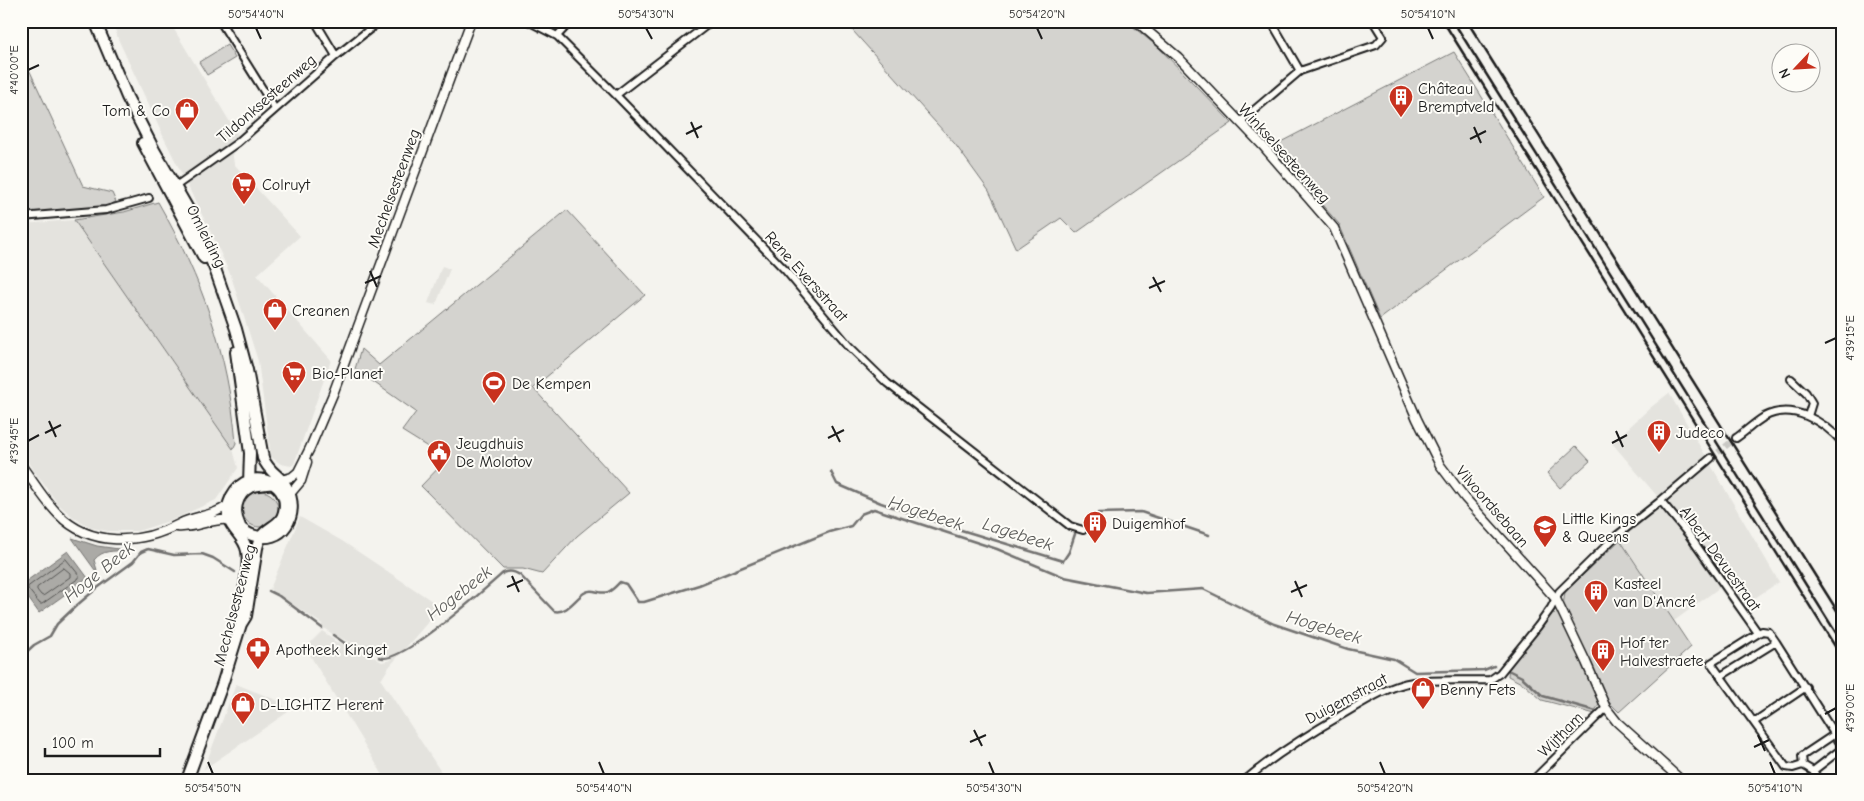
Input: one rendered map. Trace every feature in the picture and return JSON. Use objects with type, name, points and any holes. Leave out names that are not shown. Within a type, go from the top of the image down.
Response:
[{"type":"main road","name":"Omleiding","points":[[88,21],[138,134],[171,190],[188,209],[206,247],[230,310],[248,370],[265,463],[282,480],[290,494]]},
{"type":"main road","name":"Omleiding","points":[[94,21],[127,97],[203,257],[233,338],[248,425],[251,467],[244,486]]},
{"type":"main road","name":"Omleiding","points":[[258,427],[260,463],[264,474],[271,483]]},
{"type":"main road","points":[[261,537],[279,523],[285,508],[282,494],[271,483],[259,478],[232,495],[228,505],[229,520],[240,526],[250,535],[261,537],[276,534]]},
{"type":"main road","points":[[271,483],[282,480]]},
{"type":"main road","points":[[240,526],[236,516],[236,508],[244,486]]},
{"type":"main road","name":"Mechelsesteenweg","points":[[222,685],[229,678],[234,668],[250,612],[261,549],[266,541],[284,528],[290,520],[293,508],[290,494]]},
{"type":"main road","name":"Mechelsesteenweg","points":[[187,780],[222,685],[240,624],[247,549],[229,520]]},
{"type":"main road","name":"Mechelsesteenweg","points":[[240,624],[246,616],[257,548],[261,537]]},
{"type":"street","points":[[220,21],[275,109]]},
{"type":"street","points":[[315,21],[336,56]]},
{"type":"street","name":"Tildonksesteenweg","points":[[171,190],[224,153],[336,56],[380,21]]},
{"type":"street","name":"Mechelsesteenweg","points":[[290,494],[300,481],[310,448],[346,360],[470,21]]},
{"type":"street","name":"Rene Eversstraat","points":[[528,21],[557,36],[616,95],[786,271],[869,366],[888,384],[1070,526],[1083,530]]},
{"type":"street","points":[[557,36],[571,21]]},
{"type":"street","points":[[616,95],[712,21]]},
{"type":"street","name":"Winkselsesteenweg","points":[[1136,21],[1179,58],[1240,122],[1334,228],[1379,329]]},
{"type":"street","points":[[1271,21],[1300,71]]},
{"type":"street","points":[[1240,122],[1300,71],[1376,45],[1383,37],[1373,21]]},
{"type":"street","points":[[21,217],[106,210],[149,198]]},
{"type":"street","name":"Vilvoordsebaan","points":[[1379,329],[1416,419],[1440,466],[1465,498],[1556,599],[1606,708],[1617,722],[1681,780]]},
{"type":"street","points":[[1791,379],[1806,393],[1812,402],[1808,416]]},
{"type":"street","points":[[1736,438],[1764,417],[1788,412],[1808,416],[1832,431],[1843,442]]},
{"type":"street","name":"Mechelsesteenweg","points":[[282,480],[296,474],[310,448]]},
{"type":"street","name":"Duigemstraat","points":[[1245,780],[1293,744],[1356,706],[1393,687],[1413,682],[1490,680],[1500,672],[1525,642],[1559,592],[1615,537],[1711,458]]},
{"type":"street","points":[[21,464],[59,515],[76,529],[107,540],[130,540],[175,527],[188,527],[216,520],[229,520]]},
{"type":"street","name":"Albert Devuestraat","points":[[1661,501],[1689,535],[1758,633]]},
{"type":"street","points":[[175,527],[179,524],[214,514],[228,505]]},
{"type":"street","name":"Albert Devuestraat","points":[[1803,764],[1793,768],[1786,767],[1711,663],[1762,630],[1768,632],[1806,687],[1835,734]]},
{"type":"street","points":[[1721,676],[1776,642]]},
{"type":"street","points":[[1754,722],[1806,687]]},
{"type":"street","name":"Wijtham","points":[[1533,780],[1606,708]]},
{"type":"street","points":[[1813,772],[1840,750],[1840,743],[1835,734],[1802,756],[1803,764],[1819,780]]},
{"type":"shaded area","points":[[112,21],[169,21],[242,142],[232,151],[234,164],[300,236],[257,275],[331,360],[294,464],[291,466],[281,464],[271,457],[258,361],[231,276],[164,138],[119,41]]},
{"type":"shaded area","points":[[844,21],[1126,21],[1159,48],[1232,123],[1076,233],[1061,218],[1016,249],[989,191],[955,144]]},
{"type":"shaded area","points":[[227,45],[235,58],[207,75],[199,62]]},
{"type":"shaded area","points":[[21,52],[83,186],[112,193],[116,202],[101,208],[21,213]]},
{"type":"shaded area","points":[[1454,52],[1544,197],[1380,319],[1339,224],[1271,147]]},
{"type":"shaded area","points":[[158,202],[188,260],[211,318],[227,378],[236,443],[233,449],[74,220],[124,212]]},
{"type":"shaded area","points":[[567,210],[645,295],[533,388],[629,493],[577,536],[542,574],[523,569],[503,569],[421,486],[447,459],[402,431],[416,412],[355,369],[361,349],[379,365]]},
{"type":"shaded area","points":[[74,220],[233,449],[238,468],[216,500],[172,520],[138,531],[108,531],[92,528],[73,517],[58,504],[21,453],[21,224]]},
{"type":"shaded area","points":[[442,266],[450,269],[435,305],[428,303]]},
{"type":"shaded area","points":[[1669,393],[1779,582],[1735,611],[1719,588],[1674,621],[1620,540],[1663,503],[1612,443]]},
{"type":"shaded area","points":[[1576,446],[1590,461],[1560,488],[1547,473]]},
{"type":"shaded area","points":[[260,491],[272,497],[278,509],[272,521],[260,527],[248,521],[242,509],[248,497]]},
{"type":"shaded area","points":[[300,517],[342,541],[441,607],[389,667],[381,680],[441,772],[431,780],[386,780],[308,652],[311,642],[322,631],[334,639],[334,641],[360,649],[382,662],[391,660],[393,655],[379,657],[365,645],[352,643],[334,635],[322,627],[322,624],[270,589]]},
{"type":"shaded area","points":[[1620,540],[1691,647],[1619,712],[1608,701],[1563,606],[1565,592]]},
{"type":"shaded area","points":[[1552,613],[1559,614],[1582,660],[1598,700],[1599,705],[1595,714],[1542,700],[1525,685],[1508,676],[1509,666]]},
{"type":"shaded area","points":[[236,684],[281,702],[288,712],[204,769]]},
{"type":"water","points":[[72,538],[97,546],[126,550],[97,556],[94,560],[97,570],[95,570]]},
{"type":"water","points":[[68,551],[88,578],[39,613],[21,588],[21,585]]},
{"type":"waterway","name":"Lagebeek","points":[[831,472],[837,484],[881,503],[948,526],[1063,561],[1069,552],[1075,534]]},
{"type":"waterway","name":"Hogebeek","points":[[379,657],[389,657],[404,651],[422,639],[442,625],[505,572],[512,571],[520,575],[554,611],[567,608],[587,591],[608,592],[620,582],[626,584],[638,602],[644,602],[699,585],[829,532],[851,526],[861,514],[874,509],[997,549],[1064,577],[1146,593],[1203,589],[1274,624],[1348,649],[1394,659],[1415,672],[1484,670],[1494,666]]},
{"type":"waterway","name":"Lagebeek","points":[[1098,513],[1141,512],[1209,535]]},
{"type":"waterway","name":"Hoge Beek","points":[[21,657],[34,645],[50,636],[57,624],[76,606],[133,562],[141,552],[148,549],[174,555],[202,554],[213,558],[235,572]]},
{"type":"waterway","name":"Hoge Beek","points":[[269,591],[279,596],[322,628]]},
{"type":"waterway","name":"Hogebeek","points":[[333,635],[346,644],[370,651]]},
{"type":"waterway","name":"Hogebeek","points":[[1510,671],[1522,677],[1543,696],[1596,711]]},
{"type":"tunnel","points":[[1711,458],[1736,438]]},
{"type":"railway","points":[[1443,21],[1843,659]]},
{"type":"railway","points":[[1453,21],[1843,644]]},
{"type":"railway","points":[[1467,21],[1843,620]]},
{"type":"place","name":"Château Bremptveld","points":[[1401,118]]},
{"type":"place","name":"Tom & Co","points":[[187,131]]},
{"type":"place","name":"Colruyt","points":[[244,205]]},
{"type":"place","name":"Creanen","points":[[275,331]]},
{"type":"place","name":"Bio-Planet","points":[[294,394]]},
{"type":"place","name":"De Kempen","points":[[494,404]]},
{"type":"place","name":"Judeco","points":[[1659,453]]},
{"type":"place","name":"Jeugdhuis De Molotov","points":[[439,473]]},
{"type":"place","name":"Duigemhof","points":[[1095,544]]},
{"type":"place","name":"Little Kings & Queens","points":[[1545,548]]},
{"type":"place","name":"Kasteel van D'Ancré","points":[[1596,613]]},
{"type":"place","name":"Apotheek Kinget","points":[[258,670]]},
{"type":"place","name":"Hof ter Halvestraete","points":[[1603,672]]},
{"type":"place","name":"Benny Fets","points":[[1423,710]]},
{"type":"place","name":"D-LIGHTZ Herent","points":[[243,725]]}]
